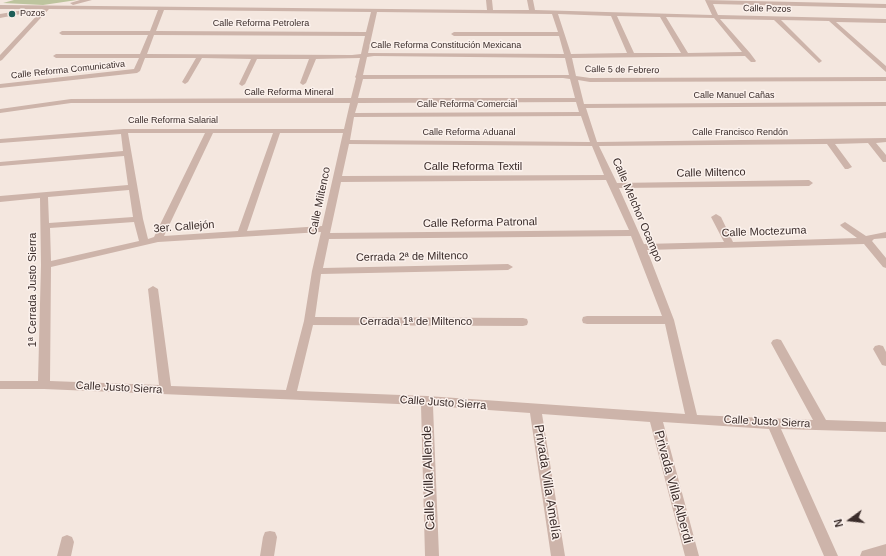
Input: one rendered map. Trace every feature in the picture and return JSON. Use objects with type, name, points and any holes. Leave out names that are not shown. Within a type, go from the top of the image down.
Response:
[{"type":"street","points":[[0,16],[89,0]]},
{"type":"street","points":[[489,0],[490,12]]},
{"type":"street","points":[[530,0],[532,12]]},
{"type":"street","points":[[753,61],[716,17],[708,1],[886,6]]},
{"type":"street","name":"Calle Pozos","points":[[0,6],[532,12],[885,22]]},
{"type":"street","points":[[0,59],[48,7]]},
{"type":"street","points":[[144,56],[162,8]]},
{"type":"street","name":"Calle Miltenco","points":[[290,396],[310,321],[317,272],[358,77],[374,11]]},
{"type":"street","name":"Calle Melchor Ocampo","points":[[555,13],[560,34],[568,56],[572,77],[594,143],[641,247],[669,320],[692,418]]},
{"type":"street","points":[[614,15],[631,55]]},
{"type":"street","points":[[662,16],[686,54]]},
{"type":"street","points":[[775,18],[819,61]]},
{"type":"street","points":[[831,20],[886,70]]},
{"type":"street","name":"Calle Reforma Petrolera","points":[[62,32],[369,34]]},
{"type":"street","points":[[454,34],[560,34]]},
{"type":"street","name":"Calle Reforma Constitución Mexicana","points":[[56,56],[352,57],[364,54],[568,56],[748,54]]},
{"type":"street","name":"Calle Reforma Comunicativa","points":[[0,86],[137,71],[144,56]]},
{"type":"street","points":[[185,82],[200,57]]},
{"type":"street","points":[[242,84],[255,57]]},
{"type":"street","points":[[303,83],[313,57]]},
{"type":"street","name":"Calle 5 de Febrero","points":[[358,77],[572,77],[590,80],[886,80]]},
{"type":"street","name":"Calle Reforma Mineral","points":[[0,111],[71,101],[353,101],[581,107]]},
{"type":"street","name":"Calle Manuel Cañas","points":[[581,107],[886,104]]},
{"type":"street","name":"Calle Reforma Comercial","points":[[350,115],[581,107]]},
{"type":"street","points":[[124,131],[138,219],[144,243]]},
{"type":"street","name":"Calle Reforma Salarial","points":[[0,141],[124,131],[347,132]]},
{"type":"street","points":[[158,239],[210,131]]},
{"type":"street","points":[[241,235],[277,132]]},
{"type":"street","points":[[870,140],[886,160]]},
{"type":"street","name":"Calle Francisco Rendón","points":[[594,143],[829,142],[886,140]]},
{"type":"street","name":"Calle Reforma Aduanal","points":[[345,142],[594,143]]},
{"type":"street","points":[[829,142],[848,167]]},
{"type":"street","points":[[0,164],[127,153]]},
{"type":"street","name":"Calle Reforma Textil","points":[[337,179],[610,178]]},
{"type":"street","name":"Calle Miltenco","points":[[614,186],[809,184]]},
{"type":"street","points":[[0,199],[133,187]]},
{"type":"street","name":"1ª Cerrada Justo Sierra","points":[[44,195],[46,265],[44,385]]},
{"type":"street","points":[[716,217],[730,245]]},
{"type":"street","points":[[45,226],[138,219]]},
{"type":"street","points":[[845,225],[867,241],[886,265]]},
{"type":"street","name":"3er. Callejón","points":[[46,265],[158,239],[326,233]]},
{"type":"street","name":"Calle Reforma Patronal","points":[[326,233],[635,233]]},
{"type":"street","name":"Calle Moctezuma","points":[[641,247],[867,241],[871,237],[886,236]]},
{"type":"street","name":"Cerrada 2ª de Miltenco","points":[[317,272],[508,267]]},
{"type":"street","points":[[153,289],[166,391]]},
{"type":"street","points":[[587,320],[669,320]]},
{"type":"street","name":"Cerrada 1ª de Miltenco","points":[[310,321],[523,322]]},
{"type":"street","points":[[777,343],[822,425]]},
{"type":"street","points":[[879,349],[886,362]]},
{"type":"street","name":"Calle Justo Sierra","points":[[0,385],[44,385],[427,401],[773,424],[886,427]]},
{"type":"street","name":"Calle Villa Allende","points":[[427,401],[432,556]]},
{"type":"street","name":"Privada Villa Amelía","points":[[535,409],[558,556]]},
{"type":"street","name":"Privada Villa Alberdi","points":[[655,417],[692,556]]},
{"type":"street","points":[[773,424],[831,556]]},
{"type":"street","points":[[267,556],[270,537]]},
{"type":"street","points":[[64,556],[67,542]]},
{"type":"street","points":[[867,556],[886,551]]},
{"type":"green space","points":[[14,0],[77,0],[43,5],[3,3]]},
{"type":"place","name":"Pozos","points":[[12,14]]}]
